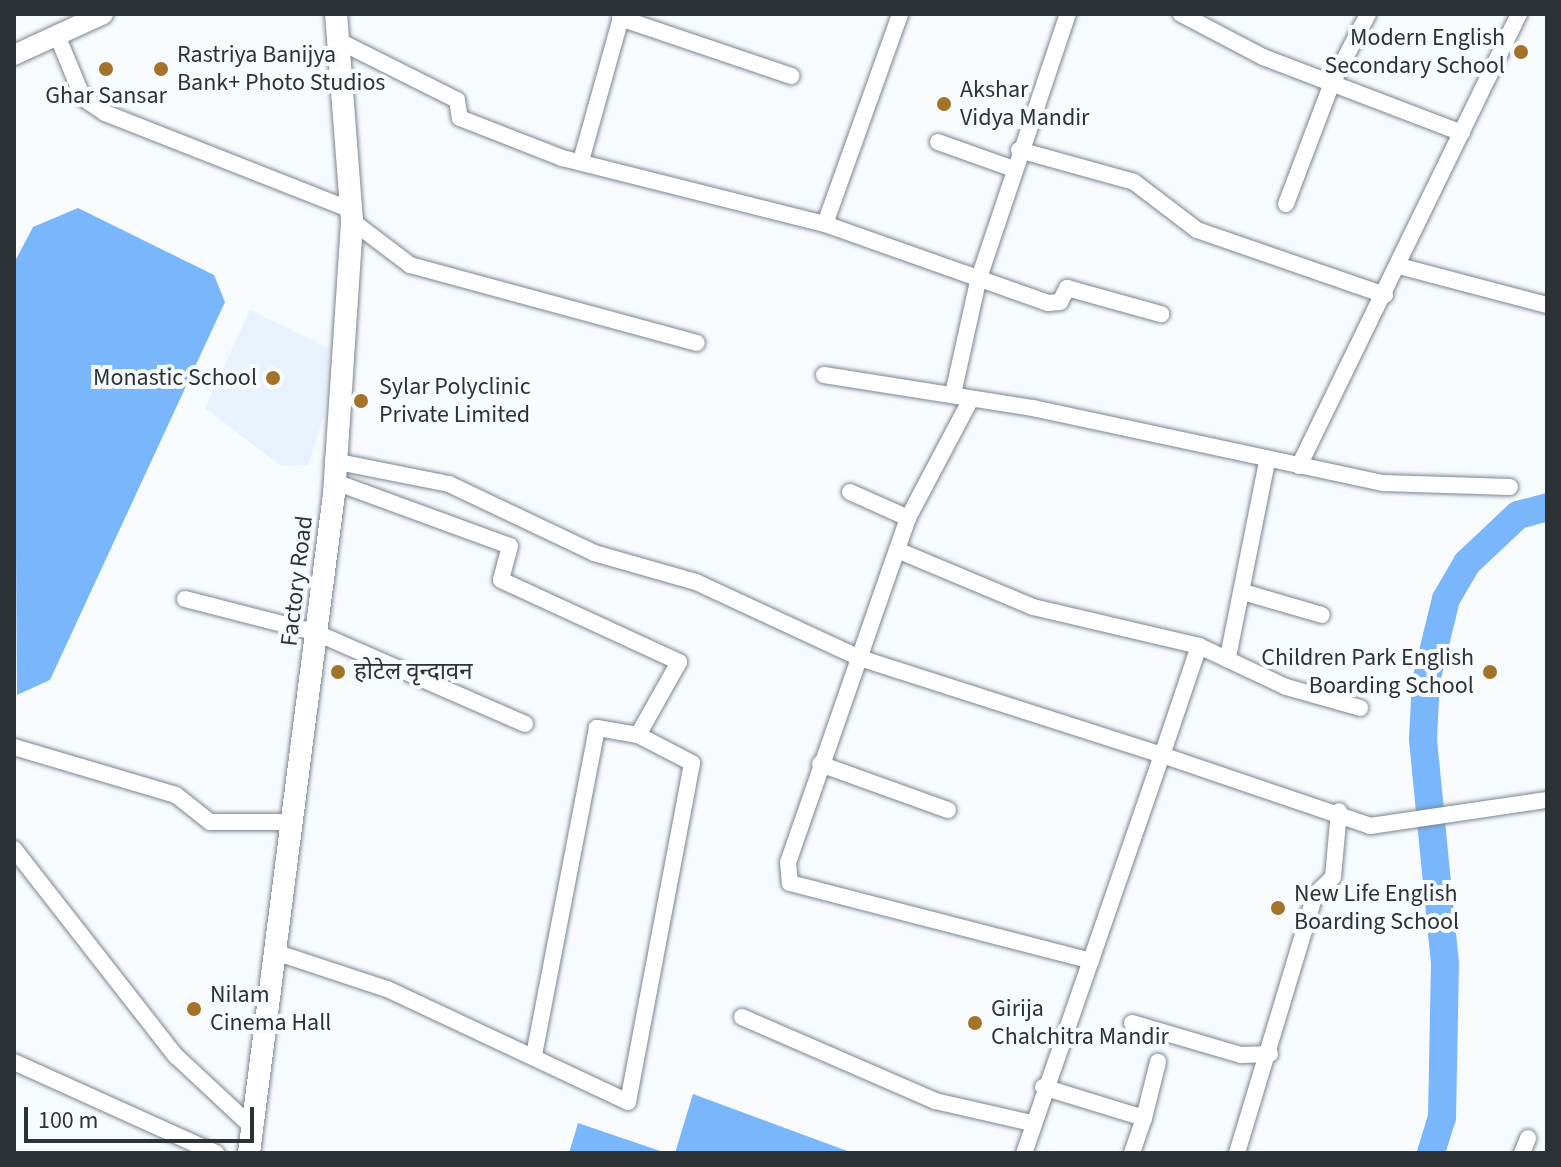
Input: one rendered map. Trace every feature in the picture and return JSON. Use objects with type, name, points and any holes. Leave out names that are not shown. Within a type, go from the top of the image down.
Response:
[{"type":"main road","name":"Factory Road","points":[[249,1153],[250,1125],[317,633],[334,471],[349,215],[336,14]]},
{"type":"street","points":[[14,55],[103,14]]},
{"type":"street","points":[[825,224],[900,14]]},
{"type":"street","points":[[953,394],[978,281],[1019,150],[1068,14]]},
{"type":"street","points":[[1181,14],[1332,83],[1462,133]]},
{"type":"street","points":[[1286,204],[1332,83],[1368,14]]},
{"type":"street","points":[[1299,466],[1385,295],[1519,14]]},
{"type":"street","points":[[581,161],[621,16],[791,76]]},
{"type":"street","points":[[57,35],[83,98],[105,113],[349,215],[410,265],[697,343]]},
{"type":"street","points":[[339,41],[457,100],[460,118],[581,161],[825,224],[978,281],[1048,303],[1060,302],[1067,288],[1161,314]]},
{"type":"street","points":[[938,142],[1014,169]]},
{"type":"street","points":[[1019,150],[1134,182],[1197,230],[1385,295]]},
{"type":"street","points":[[1399,266],[1547,305]]},
{"type":"street","points":[[824,375],[953,394],[1383,483],[1510,487]]},
{"type":"street","points":[[971,399],[908,518],[788,862],[790,883],[1091,961]]},
{"type":"street","points":[[1228,657],[1267,461]]},
{"type":"street","points":[[334,471],[449,484],[594,553],[696,582],[860,658],[1339,811],[1370,826],[1469,816],[1547,800]]},
{"type":"street","points":[[334,471],[510,546],[501,580],[679,662],[638,735]]},
{"type":"street","points":[[850,492],[908,518]]},
{"type":"street","points":[[897,550],[1033,607],[1199,646],[1228,657],[1286,687],[1360,708]]},
{"type":"street","points":[[1243,592],[1322,615]]},
{"type":"street","points":[[185,599],[317,633],[525,724]]},
{"type":"street","points":[[1024,1153],[1043,1087],[1091,961],[1199,646]]},
{"type":"street","points":[[275,952],[387,989],[534,1055],[628,1102],[692,763],[638,735],[597,728],[534,1055]]},
{"type":"street","points":[[14,747],[176,795],[210,822],[293,822]]},
{"type":"street","points":[[820,764],[948,810]]},
{"type":"street","points":[[1237,1153],[1270,1054],[1315,895],[1333,877],[1339,811]]},
{"type":"street","points":[[14,849],[176,1056],[250,1125]]},
{"type":"street","points":[[742,1017],[935,1101],[1032,1123]]},
{"type":"street","points":[[1132,1023],[1241,1055],[1270,1054]]},
{"type":"street","points":[[14,1062],[216,1153]]},
{"type":"street","points":[[1132,1153],[1158,1062]]},
{"type":"street","points":[[1043,1087],[1144,1118]]},
{"type":"shaded area","name":"Monastic School","points":[[250,310],[329,348],[324,416],[308,465],[281,466],[205,408]]},
{"type":"water","points":[[78,208],[214,275],[225,302],[50,680],[17,695],[14,263],[33,227]]},
{"type":"water","points":[[693,1094],[850,1152],[675,1153]]},
{"type":"water","points":[[578,1123],[666,1153],[569,1153]]},
{"type":"waterway","points":[[1431,1153],[1442,1118],[1445,964],[1423,738],[1426,681],[1446,599],[1467,563],[1518,515],[1547,507]]},
{"type":"place","name":"Modern English Secondary School","points":[[1521,52]]},
{"type":"place","name":"Ghar Sansar","points":[[106,69]]},
{"type":"place","name":"Rastriya Banijya Bank+ Photo Studios","points":[[161,69]]},
{"type":"place","name":"Akshar Vidya Mandir","points":[[944,104]]},
{"type":"place","name":"Monastic School","points":[[273,378]]},
{"type":"place","name":"Sylar Polyclinic Private Limited","points":[[361,401]]},
{"type":"place","name":"होटेल वृन्दावन","points":[[338,672]]},
{"type":"place","name":"Children Park English Boarding School","points":[[1490,672]]},
{"type":"place","name":"New Life English Boarding School","points":[[1278,908]]},
{"type":"place","name":"Nilam Cinema Hall","points":[[194,1009]]},
{"type":"place","name":"Girija Chalchitra Mandir","points":[[975,1023]]}]
